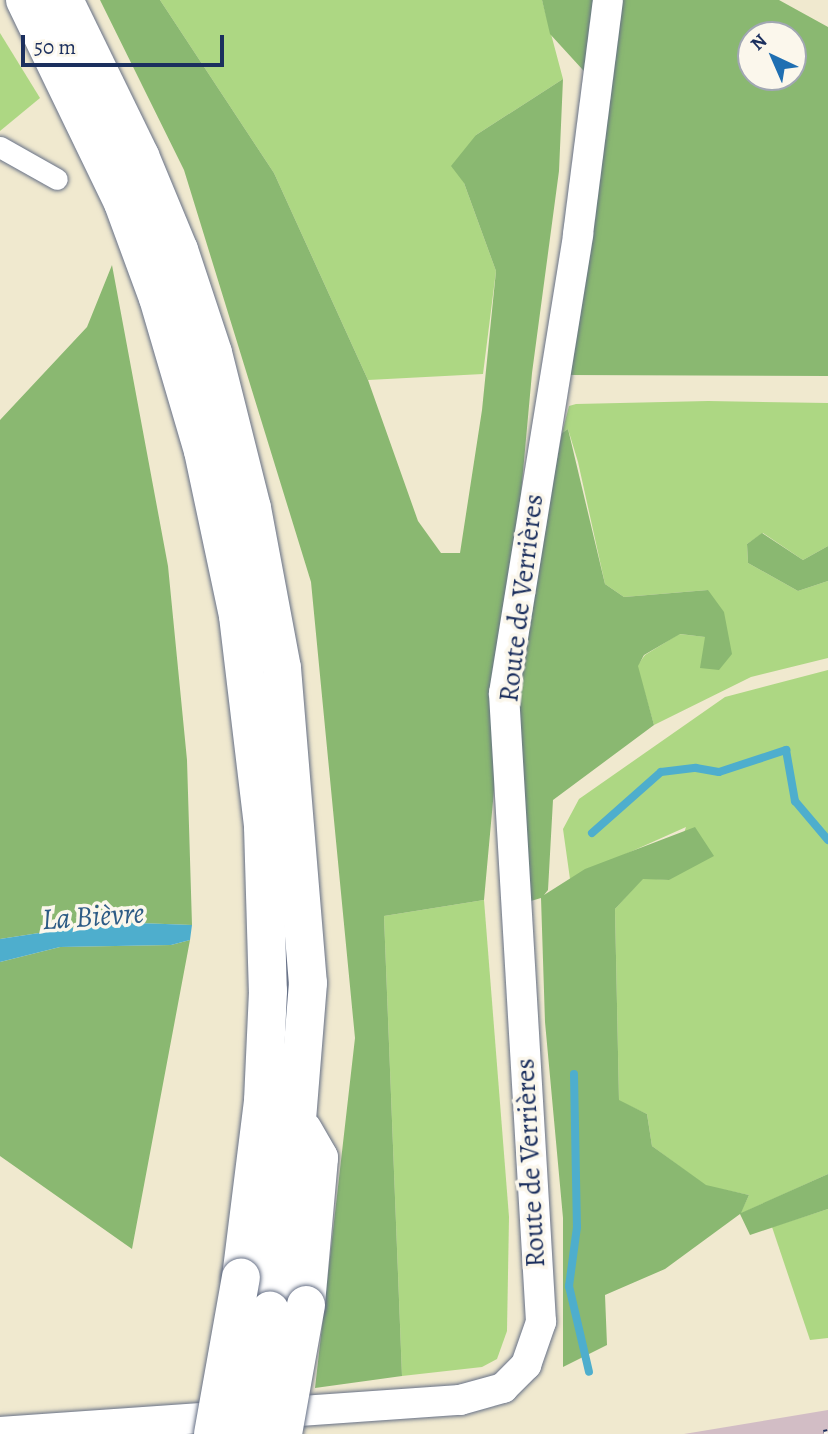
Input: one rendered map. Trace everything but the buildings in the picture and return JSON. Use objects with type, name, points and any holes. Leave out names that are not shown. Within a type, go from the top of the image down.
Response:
[{"type":"highway","points":[[25,0],[123,204],[158,298],[203,451],[238,616],[263,827],[268,991],[263,1101],[241,1277],[212,1434]]},
{"type":"highway","points":[[64,0],[96,58],[179,250],[213,353],[252,508],[282,668],[307,969],[298,1120],[319,1158],[288,1308],[250,1434]]},
{"type":"highway","points":[[283,1434],[288,1308]]},
{"type":"street","name":"Route de Verrières","points":[[0,1433],[460,1400],[503,1388],[526,1365],[541,1322],[504,693],[578,234],[608,0]]},
{"type":"street","points":[[0,147],[57,179]]},
{"type":"shaded area","points":[[828,1410],[828,1434],[684,1434]]},
{"type":"green space","points":[[100,0],[160,0],[274,173],[368,380],[418,521],[441,553],[460,553],[482,410],[496,271],[464,183],[451,166],[476,135],[563,79],[559,171],[532,373],[484,900],[384,916],[402,1376],[315,1388],[355,1038],[311,582],[184,170]]},
{"type":"green space","points":[[160,0],[542,0],[563,79],[476,135],[464,183],[496,271],[483,374],[368,380],[274,173]]},
{"type":"green space","points":[[542,0],[779,0],[828,27],[828,376],[568,375],[604,93],[550,34]]},
{"type":"green space","points":[[0,33],[40,98],[0,131]]},
{"type":"green space","points":[[112,265],[168,566],[187,760],[192,925],[111,922],[0,939],[0,420],[87,327]]},
{"type":"green space","points":[[708,401],[828,403],[828,546],[803,560],[763,533],[747,544],[748,563],[798,591],[828,581],[828,658],[751,677],[654,725],[637,666],[645,655],[679,634],[706,637],[719,670],[708,590],[624,597],[605,584],[578,462],[568,429],[562,433],[569,406],[576,404]]},
{"type":"green space","points":[[568,429],[605,584],[624,597],[708,590],[724,612],[732,654],[719,670],[700,668],[705,637],[680,634],[644,655],[638,666],[654,725],[553,800],[548,890],[544,895],[585,869],[695,827],[714,856],[669,880],[643,879],[615,909],[619,1100],[647,1114],[652,1146],[706,1185],[749,1195],[741,1213],[828,1174],[828,1209],[750,1235],[740,1214],[665,1269],[605,1295],[607,1345],[563,1367],[563,1218],[545,1022],[541,898],[524,903],[512,689],[562,433]]},
{"type":"green space","points":[[762,533],[803,560],[828,546],[828,581],[798,591],[748,563],[747,544]]},
{"type":"green space","points":[[828,670],[828,1174],[740,1214],[749,1195],[706,1186],[652,1146],[647,1114],[619,1101],[615,909],[643,878],[669,880],[686,827],[570,879],[563,829],[579,799],[725,697]]},
{"type":"green space","points":[[484,900],[509,1217],[507,1331],[497,1359],[482,1367],[402,1376],[384,916]]},
{"type":"green space","points":[[190,940],[132,1249],[0,1156],[0,962],[60,947],[171,945]]},
{"type":"green space","points":[[828,1209],[828,1338],[810,1340],[772,1227]]},
{"type":"water","points":[[111,922],[192,925],[190,940],[171,945],[60,947],[0,962],[0,939]]},
{"type":"waterway","name":"La Bièvre","points":[[592,833],[661,772],[696,768],[719,772],[786,750],[795,801],[828,840]]},
{"type":"waterway","points":[[574,1074],[577,1227],[569,1286],[589,1372]]},
{"type":"railway","points":[[824,1434],[828,1433]]}]
